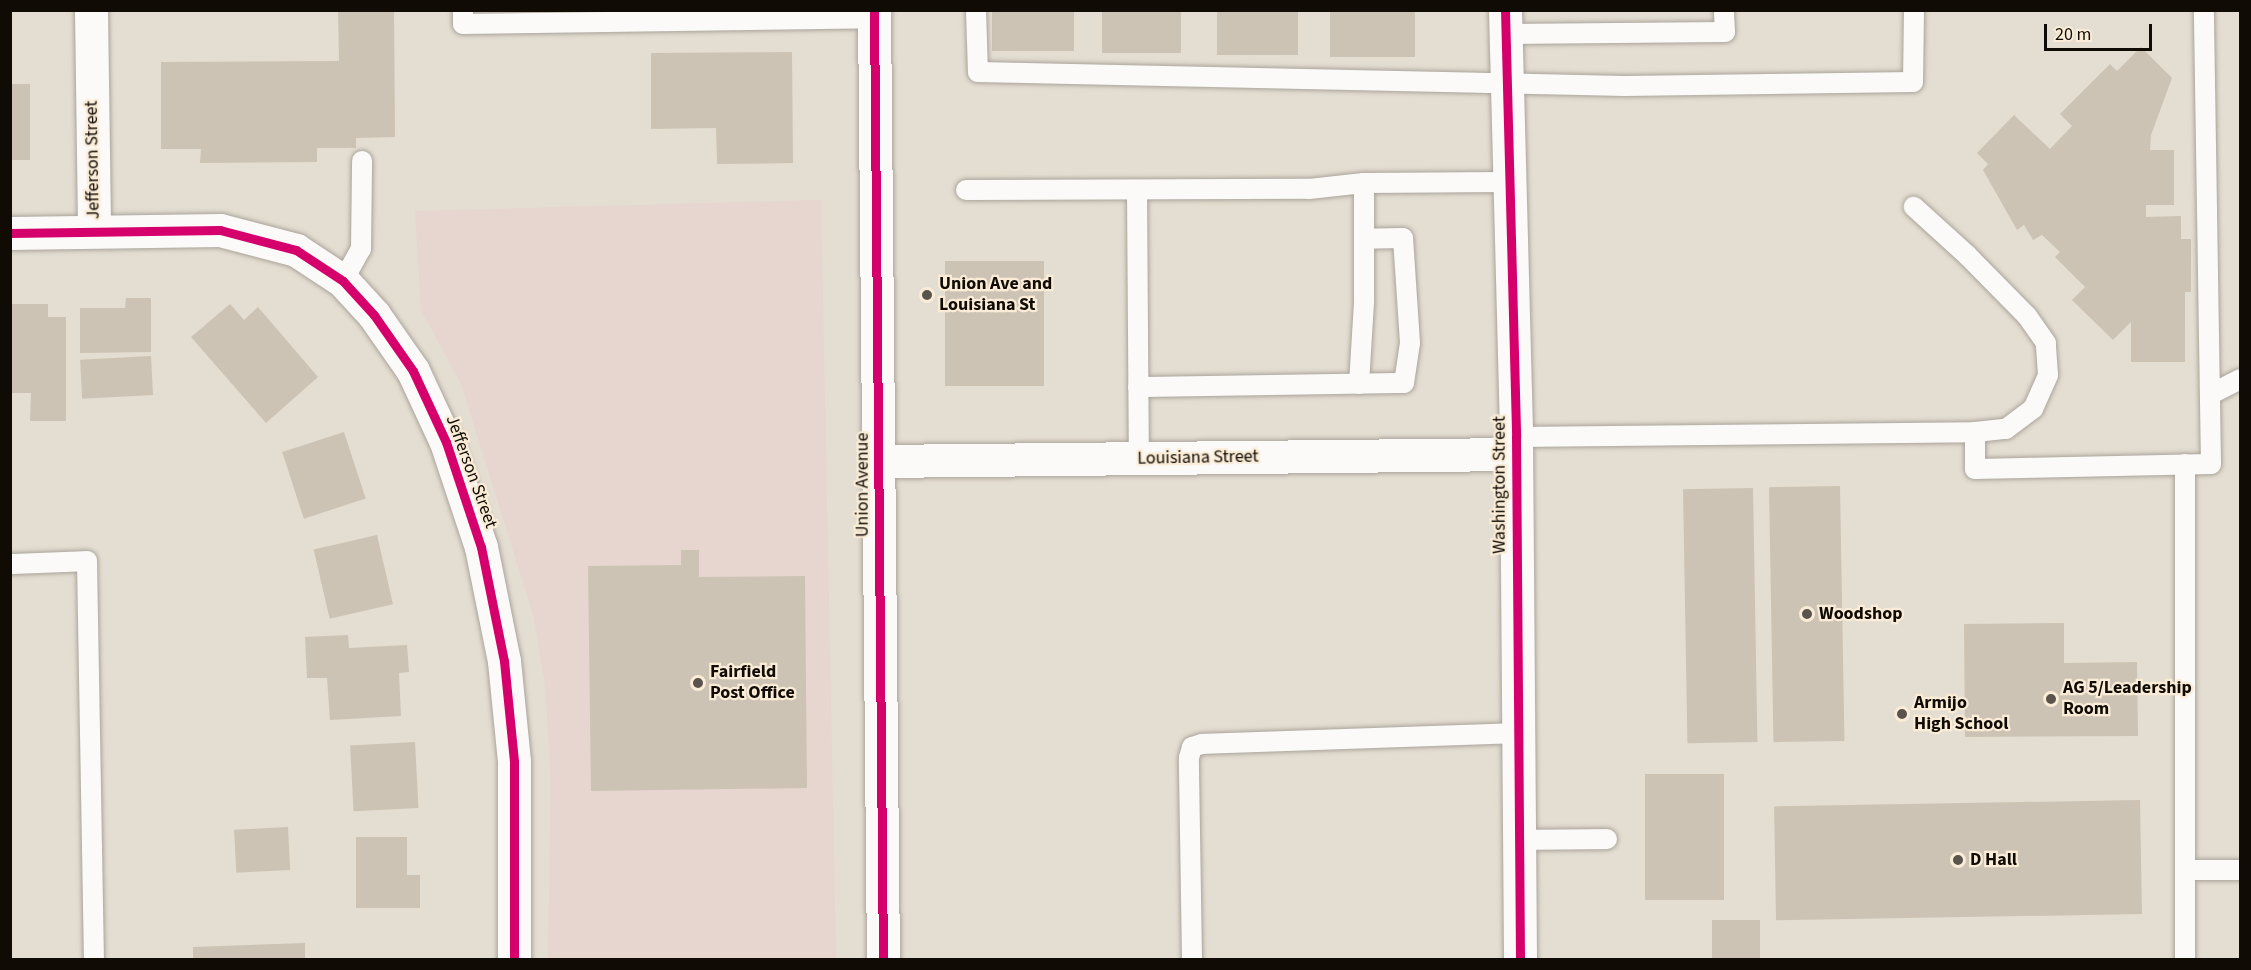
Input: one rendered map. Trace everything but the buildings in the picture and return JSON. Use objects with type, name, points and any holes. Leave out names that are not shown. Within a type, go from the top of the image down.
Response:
[{"type":"street","name":"Jefferson Street","points":[[91,10],[94,230],[220,230],[296,250],[343,281],[374,315],[413,371],[446,442],[481,547],[504,661],[514,762],[514,960]]},
{"type":"street","name":"Union Avenue","points":[[874,14],[883,960]]},
{"type":"street","name":"Washington Street","points":[[1505,22],[1516,445],[1520,960]]},
{"type":"street","points":[[10,233],[94,230]]},
{"type":"street","name":"Louisiana Street","points":[[879,461],[1139,459],[1516,445]]},
{"type":"lane","points":[[463,10],[463,24],[874,14]]},
{"type":"lane","points":[[976,10],[978,72],[1507,81],[1625,86],[1913,82],[1914,10]]},
{"type":"lane","points":[[1505,22],[1725,32],[1724,10]]},
{"type":"lane","points":[[1975,432],[1975,469],[2211,464],[2204,10]]},
{"type":"lane","points":[[343,281],[361,249],[362,161]]},
{"type":"lane","points":[[966,190],[1309,189],[1364,183],[1508,182]]},
{"type":"lane","points":[[1359,384],[1364,302],[1364,183]]},
{"type":"lane","points":[[1137,190],[1139,459]]},
{"type":"lane","points":[[1516,445],[1975,432],[2006,429],[2033,409],[2048,375],[2046,344],[2027,316],[1967,255],[1914,207]]},
{"type":"lane","points":[[1138,387],[1404,383],[1410,343],[1403,238],[1364,239]]},
{"type":"lane","points":[[2211,394],[2241,379]]},
{"type":"lane","points":[[2185,465],[2185,960]]},
{"type":"lane","points":[[10,564],[87,561],[94,960]]},
{"type":"lane","points":[[1192,960],[1189,758],[1192,747],[1202,744],[1517,733]]},
{"type":"lane","points":[[1518,840],[1607,839]]},
{"type":"lane","points":[[2185,870],[2241,870]]},
{"type":"shaded area","points":[[821,200],[836,959],[548,959],[551,779],[545,684],[533,614],[461,384],[421,310],[415,211]]},
{"type":"cycle path","points":[[874,10],[883,960]]},
{"type":"cycle path","points":[[1505,10],[1516,437],[1520,960]]},
{"type":"cycle path","points":[[10,233],[220,230],[296,250],[343,281],[374,315],[413,371],[446,442],[481,547],[504,661],[514,762],[514,960]]},
{"type":"place","name":"Union Ave and Louisiana St","points":[[927,295]]},
{"type":"place","name":"Woodshop","points":[[1807,614]]},
{"type":"place","name":"Fairfield Post Office","points":[[698,683]]},
{"type":"place","name":"AG 5/Leadership Room","points":[[2051,699]]},
{"type":"place","name":"Armijo High School","points":[[1902,714]]},
{"type":"place","name":"D Hall","points":[[1958,860]]}]
